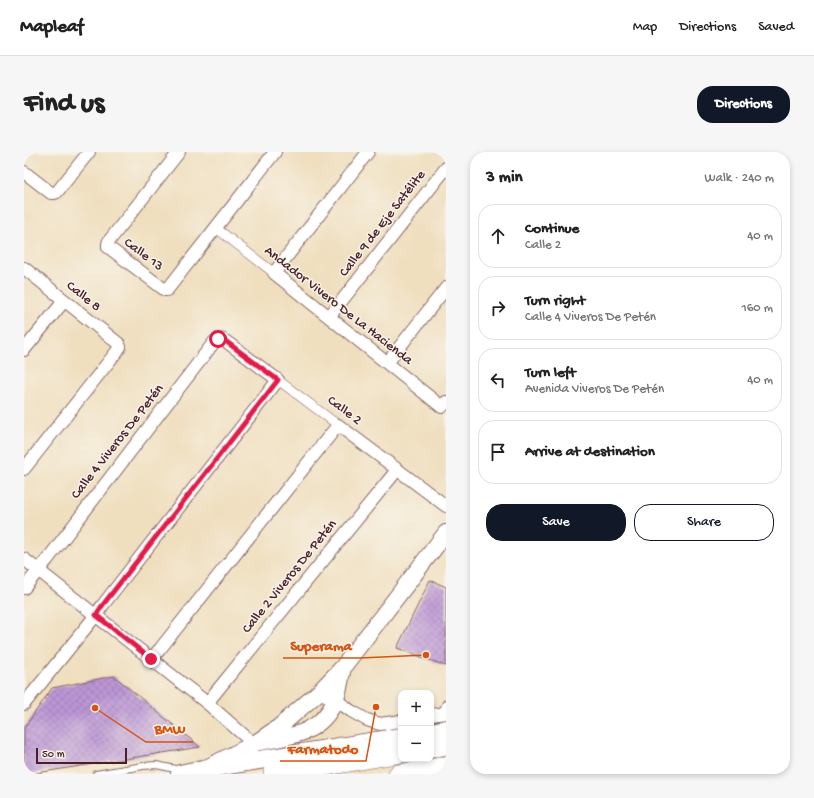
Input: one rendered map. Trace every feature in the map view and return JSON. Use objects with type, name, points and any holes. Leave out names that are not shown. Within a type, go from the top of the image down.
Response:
[{"type":"highway","points":[[434,746],[446,744]]},
{"type":"highway","points":[[274,774],[398,753]]},
{"type":"highway","points":[[398,774],[446,766]]},
{"type":"main road","points":[[191,772],[254,744],[279,727],[319,692],[343,667],[446,533]]},
{"type":"main road","points":[[254,744],[302,733],[314,727],[327,715],[336,700],[343,667]]},
{"type":"main road","points":[[434,727],[442,715]]},
{"type":"main road","points":[[191,772],[398,738]]},
{"type":"street","points":[[24,172],[50,193],[54,193],[57,192],[89,152]]},
{"type":"street","name":"Calle 13","points":[[179,152],[109,242],[108,247],[165,290],[168,289],[216,228]]},
{"type":"street","points":[[216,228],[276,152]]},
{"type":"street","points":[[274,273],[368,152]]},
{"type":"street","name":"Calle 9 de Eje Satélite","points":[[329,317],[446,168]]},
{"type":"street","name":"Andador Vivero De La Hacienda","points":[[216,228],[387,363],[444,405]]},
{"type":"street","name":"Calle 8","points":[[24,268],[119,344],[120,347],[24,469]]},
{"type":"street","points":[[387,363],[446,288]]},
{"type":"street","points":[[24,350],[64,301]]},
{"type":"street","name":"Calle 4 Viveros De Petén","points":[[24,588],[215,341],[218,339],[224,340]]},
{"type":"street","name":"Calle 2","points":[[224,340],[446,506]]},
{"type":"street","points":[[24,704],[96,615],[278,380]]},
{"type":"street","points":[[151,659],[338,425]]},
{"type":"street","name":"Calle 2 Viveros De Petén","points":[[207,703],[397,470]]},
{"type":"street","points":[[24,559],[207,703],[254,744]]},
{"type":"street","points":[[319,692],[336,700],[367,720],[380,724],[398,721]]},
{"type":"lane","points":[[96,774],[143,766],[156,766],[191,772]]},
{"type":"building","points":[[430,580],[446,587],[446,666],[397,648]]},
{"type":"building","points":[[114,676],[200,747],[24,774],[24,728],[52,688]]},
{"type":"place","name":"Superama","points":[[426,655]]},
{"type":"place","name":"Farmatodo","points":[[376,707]]},
{"type":"place","name":"BMW","points":[[95,708]]},
{"type":"route","points":[[151,659],[96,615],[278,380],[224,340],[218,339]]}]
